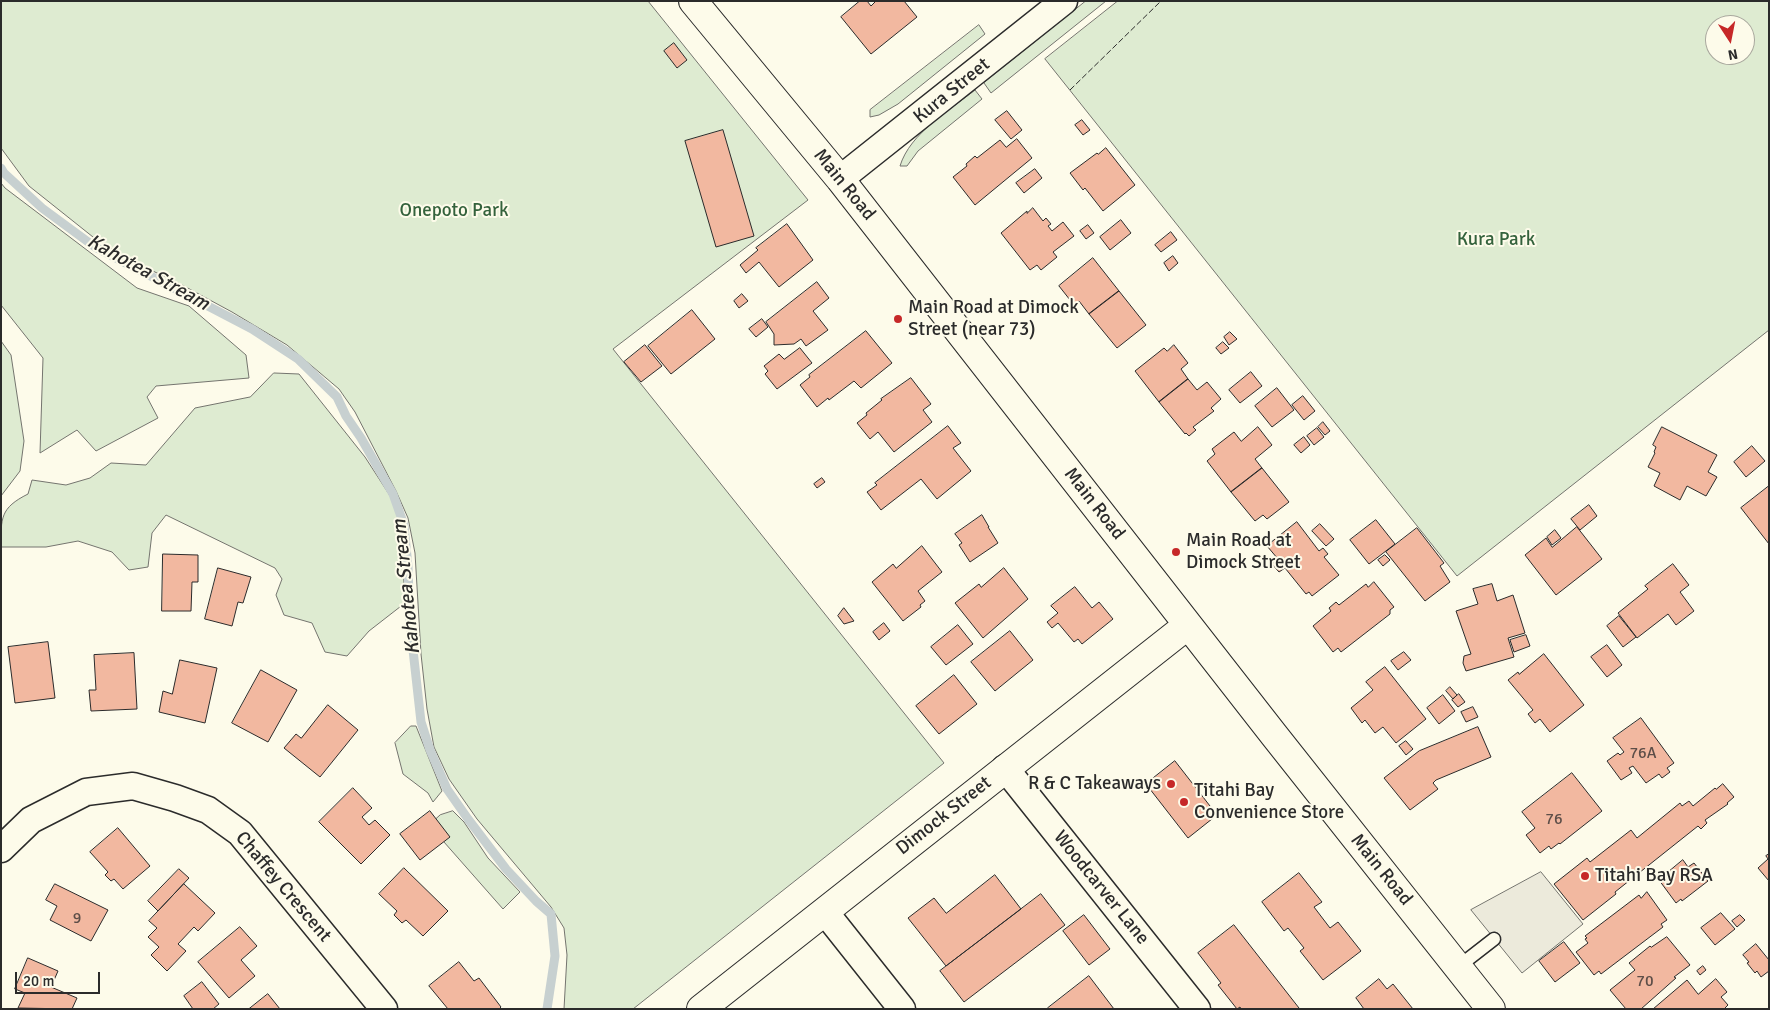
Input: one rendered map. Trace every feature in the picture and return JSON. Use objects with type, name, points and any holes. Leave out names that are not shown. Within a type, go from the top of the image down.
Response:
[{"type":"main road","name":"Main Road","points":[[693,1],[840,179],[1491,1009]]},
{"type":"main road","name":"Dimock Street","points":[[701,1009],[1188,625]]},
{"type":"street","name":"Kura Street","points":[[840,179],[1064,1]]},
{"type":"street","name":"Woodcarver Lane","points":[[1005,768],[1197,1009]]},
{"type":"street","name":"Chaffey Crescent","points":[[1,849],[32,820],[86,792],[133,786],[208,810],[240,833],[384,1009]]},
{"type":"street","points":[[825,912],[902,1009]]},
{"type":"lane","points":[[1458,967],[1494,939]]},
{"type":"green space","name":"Onepoto Park","points":[[1,1],[648,1],[808,200],[613,349],[944,763],[633,1009],[564,1009],[567,955],[564,928],[551,907],[477,819],[449,779],[434,747],[427,709],[421,654],[415,553],[408,518],[355,412],[339,389],[287,345],[184,286],[130,260],[93,237],[29,186],[1,148]]},
{"type":"green space","points":[[1086,1],[1106,1],[991,93],[984,83]]},
{"type":"green space","name":"Kura Park","points":[[1118,1],[1769,1],[1769,330],[1457,576],[1045,59]]},
{"type":"green space","points":[[979,25],[985,34],[898,104],[879,115],[870,117],[870,110]]},
{"type":"green space","points":[[975,90],[982,99],[918,151],[907,166],[900,166],[912,143],[932,123]]},
{"type":"green space","points":[[1,183],[5,188],[137,288],[189,306],[246,355],[249,378],[156,386],[147,397],[158,418],[96,451],[77,430],[40,453],[43,358],[1,305]]},
{"type":"green space","points":[[1,341],[11,355],[24,441],[20,471],[1,496]]},
{"type":"green space","points":[[274,373],[299,374],[365,457],[394,502],[401,526],[405,603],[369,631],[347,656],[325,652],[312,623],[284,615],[276,595],[282,579],[275,568],[166,515],[152,533],[148,567],[129,570],[112,552],[78,541],[46,547],[1,547],[1,528],[4,515],[12,504],[28,494],[32,480],[66,485],[90,478],[111,463],[146,465],[195,408],[250,397]]},
{"type":"green space","points":[[411,726],[416,726],[442,791],[433,802],[428,793],[403,774],[395,743]]},
{"type":"green space","points":[[453,811],[464,822],[488,858],[520,892],[503,909],[429,825],[440,815]]},
{"type":"shaded area","points":[[1541,872],[1583,924],[1522,973],[1471,910]]},
{"type":"building","points":[[860,1],[867,1],[871,6],[876,1],[904,1],[917,17],[871,54],[841,17]]},
{"type":"building","points":[[674,43],[687,60],[677,68],[664,51]]},
{"type":"building","points":[[1007,111],[1022,130],[1011,139],[995,120]]},
{"type":"building","points":[[1082,120],[1090,130],[1083,135],[1075,125]]},
{"type":"building","points":[[723,130],[754,236],[716,247],[685,141]]},
{"type":"building","points":[[1017,139],[1032,158],[975,205],[953,177],[967,166],[966,164],[975,156],[977,158],[1000,140],[1006,147]]},
{"type":"building","points":[[1106,148],[1135,185],[1103,211],[1070,173]]},
{"type":"building","points":[[1035,169],[1042,178],[1024,193],[1016,183]]},
{"type":"building","points":[[1033,208],[1043,221],[1046,218],[1051,224],[1048,226],[1052,231],[1063,222],[1074,236],[1053,252],[1057,257],[1041,270],[1037,265],[1030,270],[1001,233]]},
{"type":"building","points":[[1121,220],[1131,233],[1110,250],[1100,237]]},
{"type":"building","points":[[787,224],[813,260],[779,287],[759,262],[746,273],[740,265],[758,250],[756,248]]},
{"type":"building","points":[[1088,225],[1094,233],[1086,239],[1080,231]]},
{"type":"building","points":[[1171,232],[1177,240],[1161,252],[1155,245]]},
{"type":"building","points":[[1173,256],[1178,263],[1169,271],[1164,263]]},
{"type":"building","points":[[1093,258],[1119,291],[1089,314],[1079,301],[1074,305],[1059,286]]},
{"type":"building","points":[[817,282],[829,298],[813,311],[828,330],[806,346],[801,339],[794,344],[774,345],[774,334],[766,322]]},
{"type":"building","points":[[1119,291],[1146,325],[1117,348],[1089,314]]},
{"type":"building","points":[[742,294],[748,301],[739,308],[734,301]]},
{"type":"building","points":[[692,310],[715,339],[671,374],[648,346]]},
{"type":"building","points":[[762,319],[768,327],[756,337],[749,329]]},
{"type":"building","points":[[866,331],[892,363],[861,388],[854,381],[817,407],[800,385],[810,377],[809,375]]},
{"type":"building","points":[[1230,332],[1237,339],[1229,345],[1224,337]]},
{"type":"building","points":[[1223,342],[1229,348],[1221,354],[1216,348]]},
{"type":"building","points":[[645,345],[662,366],[641,382],[624,362]]},
{"type":"building","points":[[1174,345],[1188,363],[1181,369],[1188,379],[1159,402],[1135,371],[1164,348],[1167,351]]},
{"type":"building","points":[[800,348],[812,363],[777,389],[765,374],[768,371],[764,366],[779,354],[784,359]]},
{"type":"building","points":[[1251,372],[1262,386],[1240,403],[1229,390]]},
{"type":"building","points":[[911,378],[931,404],[923,410],[932,422],[894,452],[878,432],[870,439],[857,423],[881,399]]},
{"type":"building","points":[[1188,379],[1197,390],[1207,382],[1221,399],[1211,408],[1214,411],[1193,427],[1196,430],[1189,436],[1185,434],[1159,402]]},
{"type":"building","points":[[1277,388],[1294,410],[1272,427],[1255,406]]},
{"type":"building","points":[[1303,396],[1315,411],[1304,420],[1292,405]]},
{"type":"building","points":[[1323,422],[1330,431],[1325,435],[1318,427]]},
{"type":"building","points":[[948,426],[961,443],[953,448],[971,471],[937,499],[921,479],[881,510],[867,492],[877,485],[875,483]]},
{"type":"building","points":[[1258,427],[1272,445],[1255,459],[1262,468],[1231,492],[1207,461],[1215,454],[1212,449],[1234,432],[1241,441]]},
{"type":"building","points":[[1662,427],[1717,455],[1708,472],[1717,477],[1706,496],[1687,486],[1680,500],[1654,486],[1660,473],[1648,467],[1655,453],[1656,447],[1653,445]]},
{"type":"building","points":[[1317,428],[1324,437],[1314,445],[1307,436]]},
{"type":"building","points":[[1304,437],[1310,445],[1301,453],[1294,445]]},
{"type":"building","points":[[1752,446],[1765,461],[1746,477],[1734,462]]},
{"type":"building","points":[[1262,468],[1289,502],[1267,519],[1263,515],[1255,521],[1231,492]]},
{"type":"building","points":[[822,478],[825,482],[817,488],[814,484]]},
{"type":"building","points":[[1769,486],[1769,544],[1741,508]]},
{"type":"building","points":[[1589,505],[1597,516],[1580,530],[1571,519]]},
{"type":"building","points":[[982,515],[998,543],[970,562],[959,545],[962,543],[955,534]]},
{"type":"building","points":[[1376,520],[1395,544],[1369,564],[1350,540]]},
{"type":"building","points":[[1297,522],[1319,551],[1323,548],[1328,554],[1324,557],[1339,575],[1312,596],[1309,592],[1306,594],[1285,568],[1279,572],[1272,564],[1278,559],[1267,546]]},
{"type":"building","points":[[1320,524],[1334,539],[1326,546],[1312,531]]},
{"type":"building","points":[[1577,527],[1602,559],[1556,595],[1525,555],[1546,538],[1552,547]]},
{"type":"building","points":[[1417,528],[1444,563],[1440,566],[1450,582],[1425,601],[1386,552]]},
{"type":"building","points":[[1555,530],[1561,538],[1552,545],[1547,537]]},
{"type":"building","points":[[922,546],[942,572],[918,591],[925,601],[920,605],[921,607],[903,621],[872,582],[893,564],[896,568]]},
{"type":"building","points":[[163,554],[198,555],[198,582],[192,582],[191,611],[162,611]]},
{"type":"building","points":[[1385,555],[1390,560],[1383,566],[1378,560]]},
{"type":"building","points":[[1673,564],[1689,585],[1680,592],[1694,611],[1676,625],[1668,614],[1637,638],[1618,613],[1648,589],[1645,586]]},
{"type":"building","points":[[218,568],[251,577],[243,603],[238,602],[232,626],[205,619]]},
{"type":"building","points":[[1004,568],[1028,599],[983,638],[955,603],[979,584],[981,587]]},
{"type":"building","points":[[1374,582],[1394,607],[1390,610],[1390,614],[1341,652],[1338,648],[1333,652],[1313,626],[1331,611],[1329,608],[1336,602],[1339,605],[1366,584],[1368,587]]},
{"type":"building","points":[[1492,584],[1497,601],[1513,595],[1525,633],[1508,638],[1514,657],[1466,671],[1463,663],[1464,656],[1471,654],[1456,611],[1478,604],[1473,589]]},
{"type":"building","points":[[1075,587],[1092,608],[1099,602],[1113,619],[1082,644],[1078,639],[1074,642],[1058,623],[1052,628],[1047,622],[1058,613],[1051,606]]},
{"type":"building","points":[[844,608],[854,621],[844,624],[838,616]]},
{"type":"building","points":[[1619,616],[1636,637],[1623,647],[1607,626]]},
{"type":"building","points":[[884,623],[890,631],[879,640],[873,632]]},
{"type":"building","points":[[958,625],[973,644],[946,665],[931,647]]},
{"type":"building","points":[[1010,631],[1033,660],[995,691],[971,662]]},
{"type":"building","points":[[1526,635],[1530,646],[1514,652],[1510,640]]},
{"type":"building","points":[[48,642],[55,698],[15,703],[8,647]]},
{"type":"building","points":[[1607,645],[1622,665],[1607,677],[1591,657]]},
{"type":"building","points":[[1404,652],[1411,660],[1398,670],[1391,661]]},
{"type":"building","points":[[134,653],[137,709],[91,711],[89,690],[96,690],[94,655]]},
{"type":"building","points":[[1544,654],[1584,705],[1550,732],[1540,719],[1535,723],[1528,714],[1533,710],[1508,680],[1518,672],[1519,674]]},
{"type":"building","points":[[180,660],[217,668],[205,723],[159,712],[163,691],[172,694]]},
{"type":"building","points":[[1385,667],[1426,719],[1396,743],[1383,727],[1375,733],[1365,720],[1362,723],[1351,708],[1373,690],[1366,682]]},
{"type":"building","points":[[261,670],[297,690],[268,742],[232,723]]},
{"type":"building","points":[[954,675],[977,704],[939,734],[916,706]]},
{"type":"building","points":[[1450,687],[1457,695],[1453,699],[1446,691]]},
{"type":"building","points":[[1459,694],[1465,702],[1458,707],[1452,700]]},
{"type":"building","points":[[1443,695],[1455,711],[1439,724],[1427,708]]},
{"type":"building","points":[[328,705],[358,730],[320,777],[284,748],[296,734],[301,738]]},
{"type":"building","points":[[1473,707],[1478,717],[1466,722],[1461,712]]},
{"type":"building","points":[[1641,718],[1674,763],[1667,768],[1670,772],[1662,778],[1659,774],[1646,783],[1633,766],[1629,768],[1632,773],[1621,780],[1607,761],[1618,753],[1620,755],[1624,752],[1613,738]]},
{"type":"building","points":[[1478,727],[1491,757],[1436,780],[1433,783],[1438,789],[1410,810],[1384,778],[1419,751]]},
{"type":"building","points":[[1406,741],[1413,749],[1406,755],[1399,746]]},
{"type":"building","points":[[1175,761],[1217,815],[1188,838],[1146,784]]},
{"type":"building","points":[[1572,773],[1602,811],[1560,844],[1551,849],[1549,846],[1540,853],[1526,835],[1535,828],[1522,812]]},
{"type":"building","points":[[1723,784],[1734,797],[1728,804],[1705,820],[1707,823],[1701,829],[1698,826],[1583,920],[1554,884],[1587,858],[1590,862],[1631,830],[1637,838],[1680,803],[1682,806],[1689,801],[1693,806],[1715,788]]},
{"type":"building","points":[[353,788],[372,808],[362,817],[369,825],[375,820],[390,835],[361,864],[319,822]]},
{"type":"building","points":[[430,811],[450,837],[420,860],[400,834]]},
{"type":"building","points":[[118,828],[150,866],[123,889],[114,879],[111,881],[105,875],[108,872],[90,852]]},
{"type":"building","points":[[1769,854],[1769,881],[1758,868],[1768,859],[1766,856]]},
{"type":"building","points":[[1683,860],[1688,867],[1694,863],[1708,881],[1682,901],[1681,899],[1676,903],[1659,880]]},
{"type":"building","points":[[404,868],[448,911],[423,936],[406,920],[402,923],[394,915],[397,911],[379,894]]},
{"type":"building","points":[[179,869],[189,878],[158,911],[148,901]]},
{"type":"building","points":[[1299,873],[1322,902],[1314,907],[1330,928],[1338,922],[1361,951],[1323,980],[1300,951],[1304,948],[1288,928],[1284,931],[1262,902]]},
{"type":"building","points":[[995,875],[1021,909],[946,966],[908,918],[934,898],[946,913]]},
{"type":"building","points":[[55,884],[108,910],[91,941],[50,920],[57,906],[46,900]]},
{"type":"building","points":[[184,884],[215,913],[198,931],[194,927],[178,944],[186,951],[167,971],[151,955],[159,947],[148,937],[157,928],[149,921]]},
{"type":"building","points":[[1647,892],[1667,920],[1661,924],[1663,927],[1601,974],[1599,971],[1594,975],[1576,952],[1588,943],[1585,936],[1639,895],[1641,898]]},
{"type":"building","points":[[1041,894],[1065,925],[964,1002],[940,971]]},
{"type":"building","points":[[1721,913],[1735,929],[1715,945],[1701,928]]},
{"type":"building","points":[[1084,915],[1110,949],[1089,965],[1063,931]]},
{"type":"building","points":[[1740,915],[1745,920],[1737,927],[1732,921]]},
{"type":"building","points":[[1234,925],[1298,1009],[1241,1009],[1240,1007],[1237,1009],[1218,985],[1221,983],[1198,953]]},
{"type":"building","points":[[240,927],[257,946],[241,960],[255,976],[229,998],[198,962]]},
{"type":"building","points":[[1667,937],[1690,965],[1674,977],[1676,978],[1641,1009],[1626,1009],[1610,990],[1635,970],[1629,963],[1650,946]]},
{"type":"building","points":[[1564,942],[1580,963],[1555,982],[1539,961]]},
{"type":"building","points":[[1756,944],[1769,960],[1769,971],[1761,977],[1757,971],[1755,973],[1743,955]]},
{"type":"building","points":[[28,958],[58,971],[51,987],[77,998],[72,1009],[18,1008],[25,993],[15,989]]},
{"type":"building","points":[[459,962],[474,981],[479,978],[501,1007],[499,1009],[448,1009],[429,986]]},
{"type":"building","points":[[1703,966],[1706,970],[1700,975],[1697,971]]},
{"type":"building","points":[[1089,976],[1114,1009],[1048,1008]]},
{"type":"building","points":[[1379,979],[1387,989],[1393,984],[1413,1009],[1364,1009],[1356,998]]},
{"type":"building","points":[[1716,979],[1727,992],[1721,997],[1728,1005],[1724,1009],[1653,1009],[1687,980],[1698,994]]},
{"type":"building","points":[[202,982],[219,1004],[213,1009],[193,1009],[184,996]]},
{"type":"building","points":[[268,994],[280,1009],[249,1009]]},
{"type":"waterway","name":"Kahotea Stream","points":[[1,168],[42,208],[95,247],[252,329],[298,359],[337,397],[346,416],[393,494],[404,525],[410,623],[421,722],[430,750],[447,789],[468,819],[506,869],[551,914],[555,956],[547,1009]]},
{"type":"fence","points":[[1070,90],[1161,1]]},
{"type":"place","name":"Main Road at Dimock Street (near 73)","points":[[898,319]]},
{"type":"place","name":"Main Road at Dimock Street","points":[[1176,552]]},
{"type":"place","name":"R & C Takeaways","points":[[1171,784]]},
{"type":"place","name":"Titahi Bay Convenience Store","points":[[1184,802]]},
{"type":"place","name":"Titahi Bay RSA","points":[[1585,876]]}]
